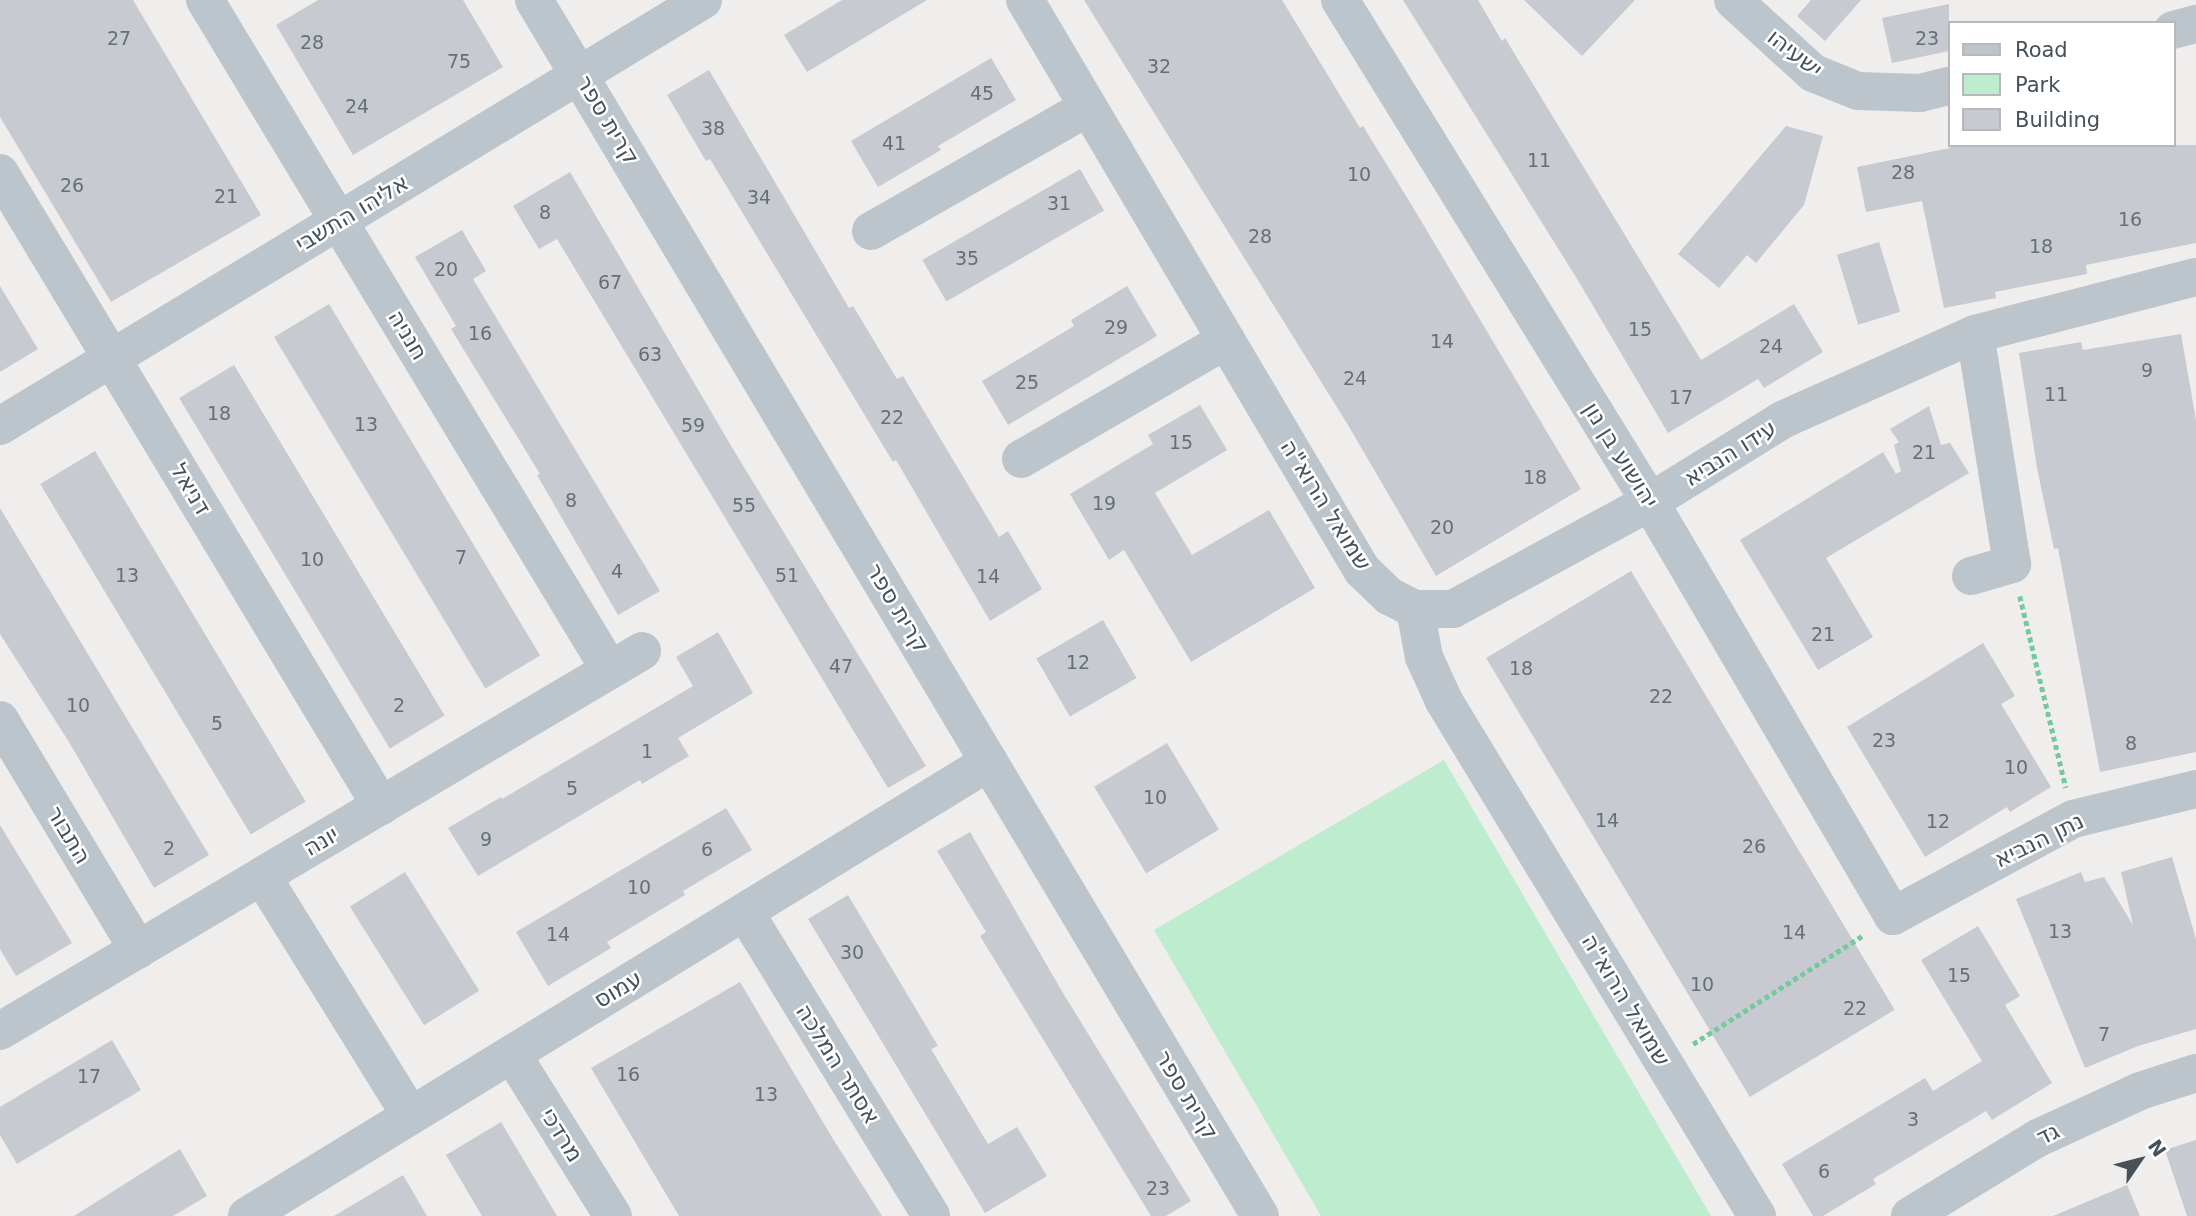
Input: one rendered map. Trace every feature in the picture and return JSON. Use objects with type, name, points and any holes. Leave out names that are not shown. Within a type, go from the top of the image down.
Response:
[{"type":"street","name":"חנניה","points":[[205,0],[610,670]]},
{"type":"street","name":"קרית ספר","points":[[534,0],[581,74],[1255,1214]]},
{"type":"street","name":"אליהו התשבי","points":[[0,426],[703,0]]},
{"type":"street","name":"שמואל הרוא\"ה","points":[[1025,0],[1362,570],[1389,596],[1415,609],[1424,657],[1444,701],[1757,1216]]},
{"type":"street","name":"יהושוע בן נון","points":[[1340,0],[1650,502],[1893,916]]},
{"type":"street","name":"ישעיהו","points":[[1733,0],[1813,73],[1858,91],[1920,93],[1948,86]]},
{"type":"street","points":[[2175,29],[2196,24]]},
{"type":"street","points":[[872,231],[1088,107]]},
{"type":"street","name":"דניאל","points":[[0,173],[381,806]]},
{"type":"street","name":"עידו הנביא","points":[[1415,609],[1453,610],[1650,502],[1783,420],[1975,334],[2196,277]]},
{"type":"street","points":[[1971,576],[2012,564],[1975,334]]},
{"type":"street","points":[[1021,459],[1226,340]]},
{"type":"street","name":"יונה","points":[[0,1031],[642,651]]},
{"type":"street","name":"התבור","points":[[0,720],[138,950]]},
{"type":"street","name":"עמוס","points":[[270,1210],[411,1116],[989,762]]},
{"type":"street","name":"נתן הנביא","points":[[1893,916],[2073,818],[2196,789]]},
{"type":"street","points":[[262,876],[411,1116]]},
{"type":"street","name":"אסתר המלכה","points":[[745,912],[931,1216]]},
{"type":"street","name":"מרדכי","points":[[512,1054],[613,1216]]},
{"type":"street","name":"גד","points":[[1910,1216],[2038,1138],[2140,1091],[2196,1073]]},
{"type":"path","points":[[2012,564],[2073,818]]},
{"type":"path","points":[[1664,1063],[1893,916]]},
{"type":"green space","points":[[1444,760],[1711,1216],[1321,1216],[1154,930]]},
{"type":"building","points":[[0,0],[133,0],[261,215],[111,302],[0,117]]},
{"type":"building","points":[[318,0],[463,0],[503,67],[353,155],[276,25]]},
{"type":"building","points":[[842,0],[927,0],[807,72],[784,35]]},
{"type":"building","points":[[1084,0],[1282,0],[1360,128],[1363,126],[1411,204],[1581,489],[1436,576],[1348,425]]},
{"type":"building","points":[[1403,0],[1478,0],[1502,41],[1505,38],[1701,360],[1794,304],[1823,352],[1764,388],[1758,379],[1668,433],[1579,282]]},
{"type":"building","points":[[1524,0],[1635,0],[1582,56]]},
{"type":"building","points":[[1811,0],[1861,0],[1825,41],[1797,16]]},
{"type":"building","points":[[1949,4],[1948,51],[1892,63],[1882,18]]},
{"type":"building","points":[[991,58],[1016,100],[938,146],[941,150],[878,187],[851,141]]},
{"type":"building","points":[[709,70],[849,308],[853,306],[897,379],[903,376],[999,537],[1008,531],[1042,589],[990,621],[896,460],[893,462],[710,159],[706,161],[667,95]]},
{"type":"building","points":[[1786,126],[1823,136],[1804,205],[1756,263],[1747,255],[1719,288],[1678,254]]},
{"type":"building","points":[[2196,145],[2196,243],[2086,265],[2087,274],[1995,292],[1996,298],[1944,308],[1922,201],[1866,212],[1857,167],[1950,148]]},
{"type":"building","points":[[1080,169],[1104,211],[946,302],[922,260]]},
{"type":"building","points":[[570,172],[733,449],[926,766],[888,788],[557,239],[539,249],[513,206]]},
{"type":"building","points":[[462,230],[486,271],[473,279],[660,591],[618,615],[537,475],[540,474],[451,329],[456,326],[415,257]]},
{"type":"building","points":[[1879,242],[1900,312],[1858,325],[1837,255]]},
{"type":"building","points":[[0,286],[38,349],[0,372]]},
{"type":"building","points":[[1127,286],[1157,336],[1008,425],[982,381],[1074,326],[1071,320]]},
{"type":"building","points":[[329,304],[540,655],[485,688],[274,337]]},
{"type":"building","points":[[2181,334],[2196,420],[2196,752],[2100,772],[2058,548],[2054,549],[2037,468],[2019,353],[2081,342],[2083,350]]},
{"type":"building","points":[[234,365],[445,716],[390,749],[179,398]]},
{"type":"building","points":[[1200,405],[1227,450],[1155,493],[1192,555],[1269,510],[1315,588],[1191,662],[1124,550],[1109,560],[1070,494],[1153,444],[1148,435]]},
{"type":"building","points":[[1929,406],[1941,445],[1950,443],[1969,473],[1826,558],[1873,637],[1818,670],[1740,540],[1883,452],[1896,474],[1901,471],[1894,445],[1899,442],[1890,429]]},
{"type":"building","points":[[95,451],[306,802],[251,835],[40,484]]},
{"type":"building","points":[[0,508],[209,855],[154,888],[69,742],[0,634]]},
{"type":"building","points":[[1631,571],[1895,1010],[1750,1097],[1486,658]]},
{"type":"building","points":[[1103,620],[1136,678],[1070,717],[1036,658]]},
{"type":"building","points":[[718,632],[753,693],[678,738],[689,756],[642,784],[640,780],[478,876],[448,828],[693,686],[676,657]]},
{"type":"building","points":[[1983,643],[2015,696],[2001,704],[2051,787],[2010,812],[2007,807],[1925,857],[1847,727]]},
{"type":"building","points":[[1167,743],[1219,830],[1146,873],[1094,787]]},
{"type":"building","points":[[726,808],[752,850],[683,891],[685,895],[607,942],[611,948],[548,986],[516,932]]},
{"type":"building","points":[[0,825],[72,943],[16,976],[0,949]]},
{"type":"building","points":[[970,832],[1063,993],[1191,1201],[1166,1216],[1151,1216],[980,936],[986,932],[937,851]]},
{"type":"building","points":[[2172,857],[2196,939],[2196,1029],[2138,1046],[2085,1068],[2016,899],[2081,872],[2085,882],[2104,877],[2133,925],[2121,872]]},
{"type":"building","points":[[405,872],[479,991],[424,1025],[350,906]]},
{"type":"building","points":[[848,895],[938,1046],[931,1049],[988,1144],[1017,1127],[1047,1176],[985,1213],[808,919]]},
{"type":"building","points":[[1978,926],[2020,996],[2005,1005],[2052,1083],[1992,1120],[1986,1111],[1873,1179],[1876,1184],[1823,1216],[1813,1216],[1782,1164],[1925,1078],[1933,1091],[1982,1061],[1921,960]]},
{"type":"building","points":[[740,982],[882,1216],[679,1216],[591,1068]]},
{"type":"building","points":[[112,1040],[141,1090],[17,1164],[0,1135],[0,1107]]},
{"type":"building","points":[[501,1122],[557,1216],[482,1216],[446,1155]]},
{"type":"building","points":[[2196,1140],[2196,1216],[2187,1216],[2165,1150]]},
{"type":"building","points":[[180,1149],[207,1196],[173,1216],[74,1216]]},
{"type":"building","points":[[403,1175],[427,1216],[334,1216]]},
{"type":"building","points":[[2127,1185],[2140,1216],[2053,1216]]}]
